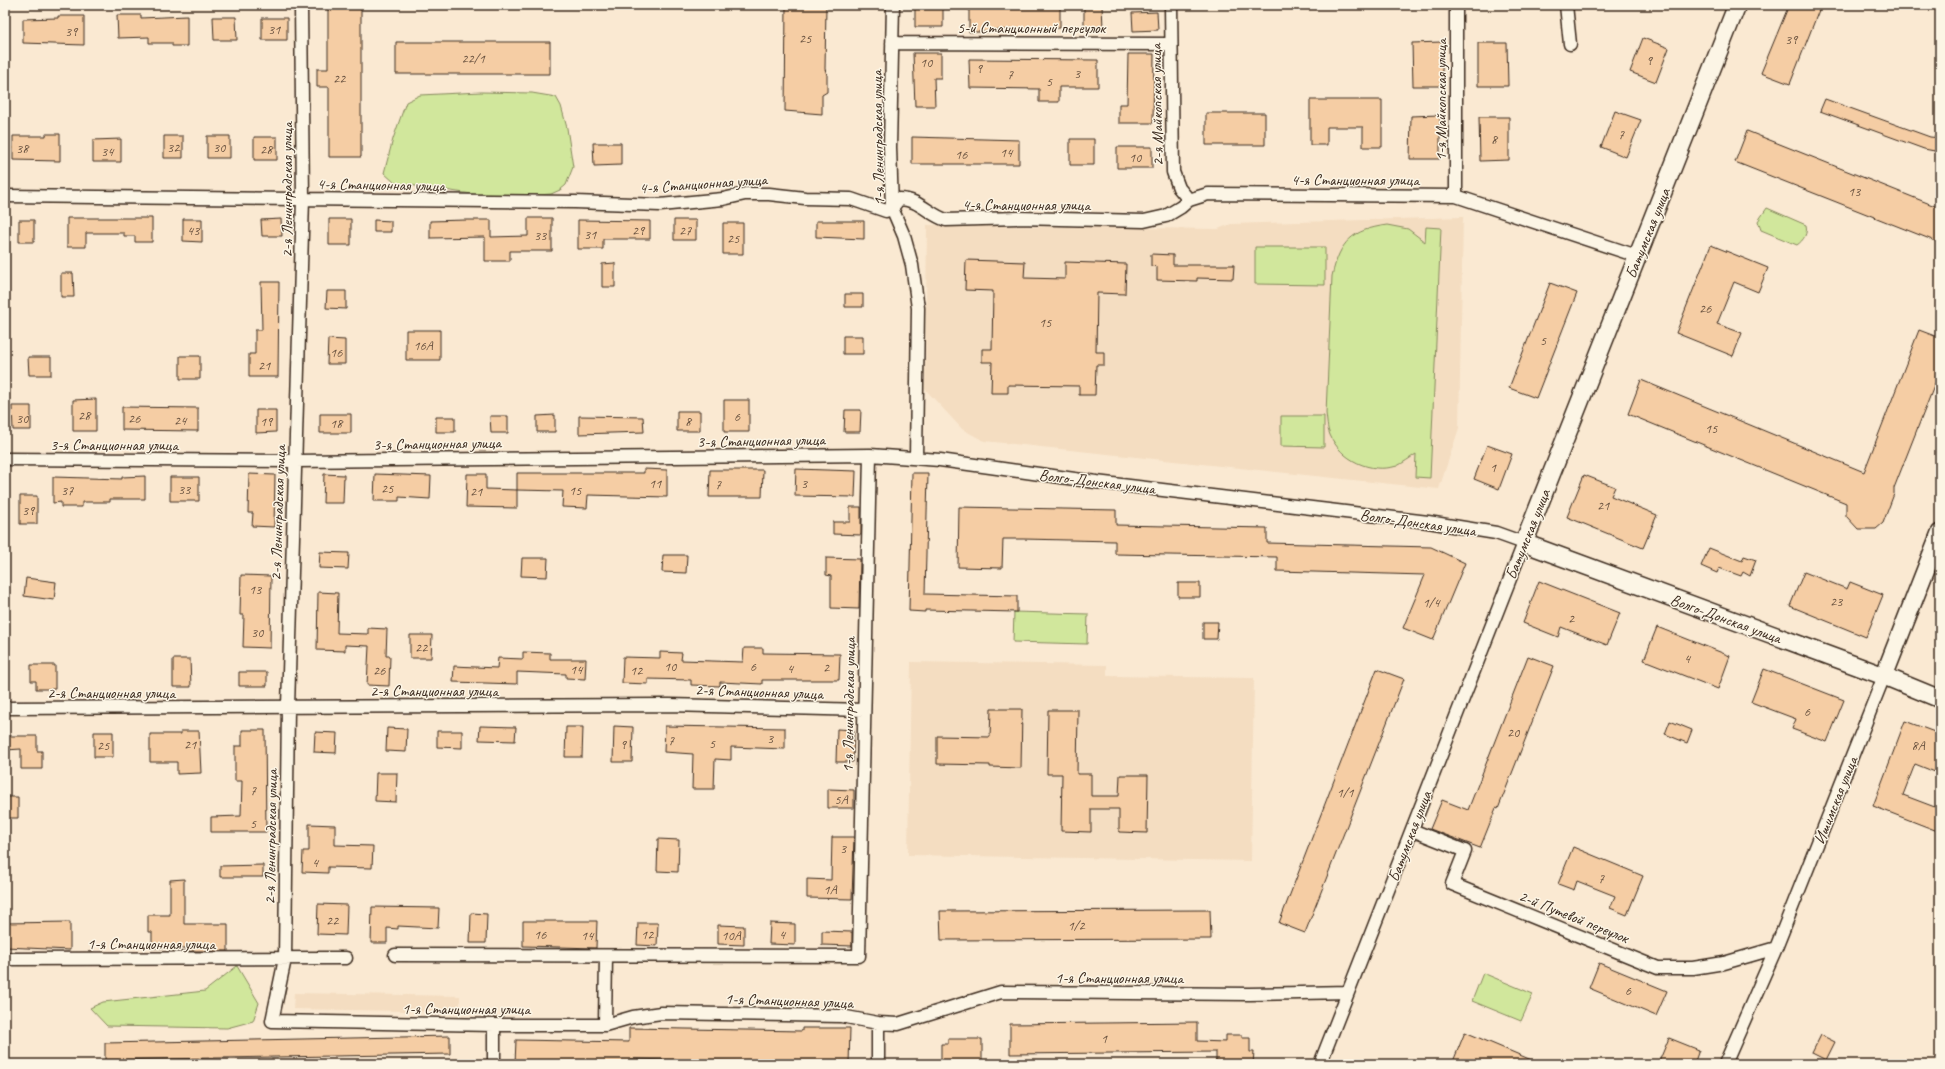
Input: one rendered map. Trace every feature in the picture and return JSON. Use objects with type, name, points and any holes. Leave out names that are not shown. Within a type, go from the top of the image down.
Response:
[{"type":"street","name":"2-я Ленинградская улица","points":[[272,1021],[285,959],[288,707],[303,199],[301,5]]},
{"type":"street","name":"1-я Ленинградская улица","points":[[893,5],[890,147],[892,208],[904,236],[912,265],[918,308],[916,458]]},
{"type":"street","name":"2-я Майкопская улица","points":[[1171,5],[1173,172],[1179,188],[1189,200]]},
{"type":"street","name":"1-я Майкопская улица","points":[[1456,5],[1456,196]]},
{"type":"street","points":[[1566,5],[1570,44]]},
{"type":"street","name":"Батумская улица","points":[[1320,1064],[1737,5]]},
{"type":"street","name":"5-й Станционный переулок","points":[[892,43],[1171,44]]},
{"type":"street","name":"4-я Станционная улица","points":[[5,196],[575,202],[660,205],[724,199],[745,194],[769,194],[805,198],[851,199],[865,203],[879,210],[886,211],[892,208],[899,198],[911,199],[935,216],[946,220],[1018,218],[1144,221],[1166,216],[1189,200],[1208,194],[1456,196],[1637,256]]},
{"type":"street","name":"1-я Ленинградская улица","points":[[606,956],[859,956],[870,454]]},
{"type":"street","name":"3-я Станционная улица","points":[[5,459],[295,461],[870,454]]},
{"type":"street","name":"Волго-Донская улица","points":[[870,454],[916,458],[1428,522],[1496,533],[1884,676],[1940,699]]},
{"type":"street","name":"Ишимская улица","points":[[1725,1064],[1776,948],[1940,533]]},
{"type":"street","name":"2-я Станционная улица","points":[[5,708],[669,705],[864,710]]},
{"type":"street","name":"2-й Путевой переулок","points":[[1412,830],[1465,851],[1452,884],[1658,968],[1693,968],[1724,963],[1776,948]]},
{"type":"street","points":[[395,955],[606,956],[605,1025]]},
{"type":"street","name":"1-я Станционная улица","points":[[5,959],[346,958]]},
{"type":"street","name":"1-я Станционная улица","points":[[272,1021],[494,1025],[605,1025],[633,1017],[661,1013],[841,1016],[878,1023],[898,1024],[1001,992],[1249,994],[1348,992]]},
{"type":"street","points":[[878,1023],[878,1064]]},
{"type":"street","points":[[494,1025],[494,1064]]},
{"type":"shaded area","points":[[1463,217],[1459,428],[1439,489],[984,441],[962,429],[925,389],[927,225],[1218,229],[1231,224]]},
{"type":"shaded area","points":[[911,662],[1107,665],[1107,676],[1254,678],[1251,861],[908,855]]},
{"type":"shaded area","points":[[294,993],[460,996],[460,1012],[293,1009]]},
{"type":"green space","points":[[481,92],[532,93],[556,97],[561,106],[567,128],[573,167],[566,185],[560,190],[551,194],[500,198],[395,183],[384,173],[393,139],[406,102],[420,95]]},
{"type":"green space","points":[[1767,208],[1806,225],[1806,234],[1797,245],[1761,230],[1758,221]]},
{"type":"green space","points":[[1387,225],[1408,229],[1425,242],[1426,227],[1441,228],[1430,478],[1415,477],[1416,454],[1397,466],[1387,468],[1377,468],[1358,463],[1341,452],[1330,435],[1328,427],[1326,413],[1332,276],[1335,264],[1339,254],[1349,239],[1365,230]]},
{"type":"green space","points":[[1255,247],[1325,247],[1325,285],[1255,284]]},
{"type":"green space","points":[[1281,416],[1324,416],[1324,447],[1281,446]]},
{"type":"green space","points":[[1014,612],[1088,614],[1087,644],[1013,642]]},
{"type":"green space","points":[[237,966],[259,1003],[253,1021],[227,1028],[107,1026],[90,1008],[103,1002],[205,991]]},
{"type":"green space","points":[[1483,973],[1533,994],[1521,1021],[1472,1001]]},
{"type":"building","points":[[328,5],[361,5],[361,157],[329,157],[329,87],[317,87],[317,69],[328,69]]},
{"type":"building","points":[[786,5],[826,5],[825,69],[827,75],[827,92],[822,95],[822,114],[785,111]]},
{"type":"building","points":[[1011,5],[1060,5],[1060,28],[969,32],[969,8],[1011,8]]},
{"type":"building","points":[[1789,5],[1821,5],[1790,84],[1761,73]]},
{"type":"building","points":[[1084,6],[1102,6],[1103,28],[1084,29]]},
{"type":"building","points":[[915,7],[943,7],[943,27],[915,27]]},
{"type":"building","points":[[1157,12],[1158,30],[1133,31],[1132,13]]},
{"type":"building","points":[[117,15],[141,15],[141,18],[187,16],[187,46],[172,46],[172,43],[149,43],[149,37],[118,38]]},
{"type":"building","points":[[58,16],[84,16],[84,45],[23,43],[23,19],[58,18]]},
{"type":"building","points":[[213,17],[236,17],[237,40],[214,40]]},
{"type":"building","points":[[262,18],[287,18],[287,40],[262,40]]},
{"type":"building","points":[[1643,38],[1669,48],[1656,82],[1630,72]]},
{"type":"building","points":[[396,42],[550,42],[550,74],[396,74]]},
{"type":"building","points":[[1442,42],[1442,86],[1413,86],[1412,43]]},
{"type":"building","points":[[1478,43],[1507,43],[1508,86],[1478,86]]},
{"type":"building","points":[[913,53],[941,53],[941,78],[934,78],[935,106],[915,106]]},
{"type":"building","points":[[1128,54],[1154,54],[1153,123],[1119,123],[1119,104],[1127,104]]},
{"type":"building","points":[[969,59],[1098,60],[1098,87],[1059,87],[1059,102],[1039,102],[1039,89],[970,88]]},
{"type":"building","points":[[1825,99],[1930,137],[1940,138],[1940,152],[1924,149],[1820,111]]},
{"type":"building","points":[[1310,100],[1382,100],[1382,147],[1363,147],[1363,127],[1327,127],[1327,145],[1310,145]]},
{"type":"building","points":[[1615,111],[1641,120],[1626,157],[1601,147]]},
{"type":"building","points":[[1206,113],[1265,113],[1265,145],[1206,145]]},
{"type":"building","points":[[1440,115],[1440,159],[1410,159],[1411,116]]},
{"type":"building","points":[[1479,117],[1509,117],[1509,160],[1480,161]]},
{"type":"building","points":[[1747,131],[1940,208],[1940,243],[1735,162]]},
{"type":"building","points":[[46,134],[60,134],[60,161],[13,160],[13,136],[46,136]]},
{"type":"building","points":[[164,136],[183,136],[183,158],[164,158]]},
{"type":"building","points":[[207,136],[230,136],[230,158],[207,158]]},
{"type":"building","points":[[254,137],[277,137],[277,160],[254,160]]},
{"type":"building","points":[[912,137],[1019,140],[1019,164],[912,164]]},
{"type":"building","points":[[121,139],[121,162],[93,162],[93,140]]},
{"type":"building","points":[[1070,139],[1094,139],[1094,165],[1070,165]]},
{"type":"building","points":[[593,143],[621,143],[621,165],[594,166]]},
{"type":"building","points":[[1117,147],[1152,147],[1152,168],[1117,168]]},
{"type":"building","points":[[67,218],[152,218],[152,242],[135,242],[135,236],[124,236],[124,233],[86,233],[86,247],[67,247]]},
{"type":"building","points":[[528,218],[552,218],[552,251],[510,251],[510,261],[485,261],[485,237],[430,238],[430,221],[466,220],[491,220],[491,237],[528,236]]},
{"type":"building","points":[[183,219],[202,219],[202,242],[183,241]]},
{"type":"building","points":[[281,219],[282,236],[262,236],[261,220]]},
{"type":"building","points":[[329,219],[351,219],[351,245],[329,245]]},
{"type":"building","points":[[19,220],[34,220],[34,242],[19,242]]},
{"type":"building","points":[[374,220],[391,221],[391,232],[374,232]]},
{"type":"building","points":[[578,220],[650,221],[650,239],[603,239],[603,249],[578,249]]},
{"type":"building","points":[[674,220],[696,220],[696,240],[674,240]]},
{"type":"building","points":[[816,221],[864,221],[864,239],[816,237]]},
{"type":"building","points":[[723,223],[743,223],[743,254],[723,254]]},
{"type":"building","points":[[1711,245],[1768,268],[1758,292],[1734,282],[1717,324],[1742,333],[1733,356],[1676,333]]},
{"type":"building","points":[[1151,254],[1173,255],[1173,265],[1234,265],[1233,279],[1197,278],[1197,281],[1157,280],[1157,267],[1151,266]]},
{"type":"building","points":[[966,260],[1025,262],[1024,278],[1065,279],[1065,262],[1126,264],[1125,294],[1097,293],[1096,352],[1104,352],[1104,365],[1096,365],[1095,395],[1079,395],[1079,386],[1008,385],[1008,393],[991,393],[992,362],[982,362],[982,349],[992,349],[993,291],[965,290]]},
{"type":"building","points":[[615,263],[615,287],[602,287],[602,264]]},
{"type":"building","points":[[61,273],[73,273],[74,297],[61,297]]},
{"type":"building","points":[[261,282],[279,282],[278,377],[249,377],[249,354],[255,354],[255,330],[262,330]]},
{"type":"building","points":[[1550,283],[1577,293],[1536,398],[1509,388]]},
{"type":"building","points":[[327,291],[346,291],[346,309],[326,308]]},
{"type":"building","points":[[845,294],[863,294],[863,307],[845,307]]},
{"type":"building","points":[[406,330],[440,330],[440,360],[406,360]]},
{"type":"building","points":[[1919,330],[1940,338],[1940,371],[1894,488],[1894,494],[1883,523],[1876,529],[1858,529],[1846,516],[1846,503],[1628,414],[1641,380],[1864,472]]},
{"type":"building","points":[[843,336],[863,336],[863,354],[843,354]]},
{"type":"building","points":[[328,339],[345,340],[345,364],[327,364]]},
{"type":"building","points":[[180,356],[200,356],[200,379],[180,379]]},
{"type":"building","points":[[28,357],[51,357],[51,375],[29,375]]},
{"type":"building","points":[[96,399],[96,431],[73,431],[73,400]]},
{"type":"building","points":[[724,400],[749,400],[749,432],[724,432]]},
{"type":"building","points":[[12,406],[31,406],[31,430],[13,430]]},
{"type":"building","points":[[122,407],[198,408],[198,431],[122,430]]},
{"type":"building","points":[[256,410],[276,410],[276,432],[256,433]]},
{"type":"building","points":[[845,410],[861,410],[860,432],[844,432]]},
{"type":"building","points":[[677,411],[700,411],[700,431],[677,431]]},
{"type":"building","points":[[320,414],[351,414],[351,433],[320,433]]},
{"type":"building","points":[[555,415],[555,432],[537,432],[537,416]]},
{"type":"building","points":[[490,416],[508,416],[508,433],[491,433]]},
{"type":"building","points":[[579,416],[643,417],[644,432],[579,434]]},
{"type":"building","points":[[436,417],[455,417],[455,432],[436,432]]},
{"type":"building","points":[[1487,445],[1512,454],[1499,489],[1474,479]]},
{"type":"building","points":[[644,469],[667,470],[667,497],[588,495],[587,508],[562,507],[563,491],[517,490],[517,473],[644,473]]},
{"type":"building","points":[[796,469],[856,471],[855,497],[795,496]]},
{"type":"building","points":[[710,470],[763,470],[762,497],[709,497]]},
{"type":"building","points":[[912,473],[928,473],[925,594],[1017,596],[1017,612],[909,611]]},
{"type":"building","points":[[249,474],[275,475],[274,527],[252,526],[253,513],[248,513]]},
{"type":"building","points":[[324,474],[344,475],[343,503],[323,503]]},
{"type":"building","points":[[375,474],[431,476],[430,499],[399,497],[399,501],[374,501]]},
{"type":"building","points":[[467,474],[486,474],[486,489],[517,490],[517,508],[466,507]]},
{"type":"building","points":[[1584,475],[1615,487],[1611,496],[1657,515],[1643,548],[1567,517]]},
{"type":"building","points":[[145,476],[145,499],[110,499],[110,502],[82,502],[82,507],[61,507],[61,502],[53,503],[53,477],[122,479],[122,477]]},
{"type":"building","points":[[170,477],[199,477],[199,501],[170,501]]},
{"type":"building","points":[[20,496],[37,496],[37,524],[20,524]]},
{"type":"building","points":[[850,507],[861,507],[861,535],[833,534],[833,522],[850,522]]},
{"type":"building","points":[[959,507],[1116,510],[1116,525],[1267,528],[1267,543],[1431,547],[1465,563],[1433,640],[1403,628],[1425,575],[1277,571],[1277,557],[1115,554],[1115,541],[1023,539],[1003,539],[1002,568],[958,567]]},
{"type":"building","points":[[1709,548],[1742,561],[1744,556],[1756,560],[1750,576],[1743,572],[1741,576],[1719,568],[1717,573],[1701,566]]},
{"type":"building","points":[[320,552],[349,553],[348,569],[319,568]]},
{"type":"building","points":[[663,555],[687,555],[686,573],[662,572]]},
{"type":"building","points":[[522,558],[548,558],[547,577],[521,576]]},
{"type":"building","points":[[826,558],[860,559],[859,609],[831,608],[831,576],[826,575]]},
{"type":"building","points":[[1804,572],[1847,589],[1850,582],[1883,595],[1866,637],[1790,606]]},
{"type":"building","points":[[241,575],[271,576],[270,648],[243,647],[244,615],[240,615]]},
{"type":"building","points":[[26,578],[56,582],[54,600],[24,596]]},
{"type":"building","points":[[1539,581],[1620,613],[1607,645],[1561,627],[1558,637],[1523,623]]},
{"type":"building","points":[[1178,583],[1200,583],[1200,597],[1178,597]]},
{"type":"building","points":[[318,592],[338,593],[337,633],[368,634],[368,628],[387,629],[386,656],[390,656],[389,686],[367,685],[369,646],[345,645],[345,651],[317,650]]},
{"type":"building","points":[[1203,622],[1218,622],[1217,639],[1203,639]]},
{"type":"building","points":[[1657,627],[1730,656],[1718,689],[1644,660]]},
{"type":"building","points":[[410,635],[432,635],[431,658],[410,658]]},
{"type":"building","points":[[744,648],[763,648],[763,653],[840,654],[839,680],[762,680],[762,684],[720,682],[720,686],[691,685],[691,680],[648,679],[648,684],[622,683],[623,657],[660,658],[660,652],[682,653],[681,660],[743,662]]},
{"type":"building","points":[[523,652],[550,653],[550,659],[586,659],[585,679],[566,678],[566,674],[517,672],[517,684],[453,682],[454,666],[497,668],[498,658],[523,659]]},
{"type":"building","points":[[1528,656],[1554,666],[1498,809],[1496,808],[1480,848],[1430,829],[1442,800],[1468,810]]},
{"type":"building","points":[[173,659],[190,659],[191,687],[173,687]]},
{"type":"building","points":[[31,665],[55,665],[55,689],[36,689],[36,681],[31,681]]},
{"type":"building","points":[[1377,669],[1404,679],[1305,933],[1279,923]]},
{"type":"building","points":[[1764,669],[1844,700],[1827,742],[1792,729],[1796,719],[1751,702]]},
{"type":"building","points":[[239,672],[267,672],[267,686],[239,686]]},
{"type":"building","points":[[991,709],[1022,709],[1021,768],[990,767],[990,765],[937,764],[937,736],[990,737]]},
{"type":"building","points":[[1048,710],[1078,710],[1077,774],[1091,774],[1091,796],[1119,796],[1120,775],[1148,775],[1147,833],[1119,832],[1119,809],[1091,809],[1091,832],[1061,831],[1062,774],[1047,774]]},
{"type":"building","points":[[1670,721],[1692,730],[1687,743],[1665,734]]},
{"type":"building","points":[[1905,721],[1940,734],[1940,774],[1915,764],[1903,795],[1940,809],[1940,832],[1873,806]]},
{"type":"building","points":[[480,726],[516,727],[515,741],[479,740]]},
{"type":"building","points":[[614,726],[633,727],[632,762],[613,762]]},
{"type":"building","points":[[665,726],[785,728],[785,749],[731,747],[731,760],[715,759],[714,789],[692,789],[693,754],[664,752]]},
{"type":"building","points":[[566,727],[583,727],[582,757],[565,757]]},
{"type":"building","points":[[387,728],[407,729],[406,752],[386,751]]},
{"type":"building","points":[[837,729],[854,730],[853,762],[836,762]]},
{"type":"building","points":[[242,730],[265,730],[266,832],[211,832],[211,817],[241,816],[242,781],[235,781],[235,746],[242,746]]},
{"type":"building","points":[[181,731],[199,731],[201,773],[177,774],[177,762],[150,762],[150,734],[181,734]]},
{"type":"building","points":[[437,731],[462,731],[462,748],[437,747]]},
{"type":"building","points":[[94,732],[113,732],[113,757],[94,757]]},
{"type":"building","points":[[315,732],[337,733],[336,753],[314,752]]},
{"type":"building","points":[[6,736],[37,736],[37,751],[42,751],[42,769],[21,769],[21,749],[6,750]]},
{"type":"building","points":[[376,773],[397,773],[396,802],[375,801]]},
{"type":"building","points":[[828,789],[854,790],[854,808],[828,808]]},
{"type":"building","points":[[5,797],[18,797],[18,818],[5,818]]},
{"type":"building","points":[[309,824],[335,825],[335,845],[373,846],[372,868],[328,867],[328,873],[302,872],[303,851],[309,851]]},
{"type":"building","points":[[832,837],[854,837],[852,899],[807,898],[807,879],[831,880]]},
{"type":"building","points":[[658,839],[679,840],[678,872],[657,871]]},
{"type":"building","points":[[1573,847],[1643,876],[1627,915],[1610,908],[1615,896],[1577,881],[1574,890],[1558,884]]},
{"type":"building","points":[[263,865],[263,877],[220,877],[220,866]]},
{"type":"building","points":[[184,879],[184,924],[228,924],[228,951],[186,951],[186,948],[152,948],[152,932],[148,932],[148,915],[170,915],[170,880]]},
{"type":"building","points":[[318,904],[347,905],[346,935],[317,934]]},
{"type":"building","points":[[372,907],[439,908],[438,928],[398,926],[398,929],[387,928],[387,943],[371,943]]},
{"type":"building","points":[[1210,910],[1211,939],[941,940],[940,911]]},
{"type":"building","points":[[471,913],[487,914],[486,943],[470,943]]},
{"type":"building","points":[[523,921],[597,921],[596,948],[523,946]]},
{"type":"building","points":[[70,922],[70,950],[5,947],[5,923]]},
{"type":"building","points":[[638,923],[658,923],[657,946],[637,945]]},
{"type":"building","points":[[770,923],[795,924],[795,945],[769,944]]},
{"type":"building","points":[[718,925],[744,926],[744,945],[718,944]]},
{"type":"building","points":[[822,931],[852,932],[852,946],[822,945]]},
{"type":"building","points":[[1599,963],[1667,991],[1656,1016],[1589,988]]},
{"type":"building","points":[[1197,1022],[1197,1041],[1226,1042],[1226,1035],[1242,1035],[1242,1038],[1250,1038],[1250,1052],[1254,1052],[1253,1064],[1216,1064],[1216,1052],[1010,1054],[1010,1024]]},
{"type":"building","points":[[629,1028],[802,1031],[802,1028],[850,1028],[849,1064],[630,1059],[630,1064],[515,1064],[516,1040],[629,1042]]},
{"type":"building","points":[[1465,1032],[1541,1064],[1452,1064]]},
{"type":"building","points":[[1821,1035],[1835,1042],[1826,1060],[1812,1053]]},
{"type":"building","points":[[450,1036],[450,1054],[105,1060],[105,1043]]},
{"type":"building","points":[[1669,1038],[1699,1050],[1694,1064],[1658,1064]]},
{"type":"building","points":[[948,1039],[982,1039],[982,1064],[941,1064],[941,1044],[948,1044]]}]
